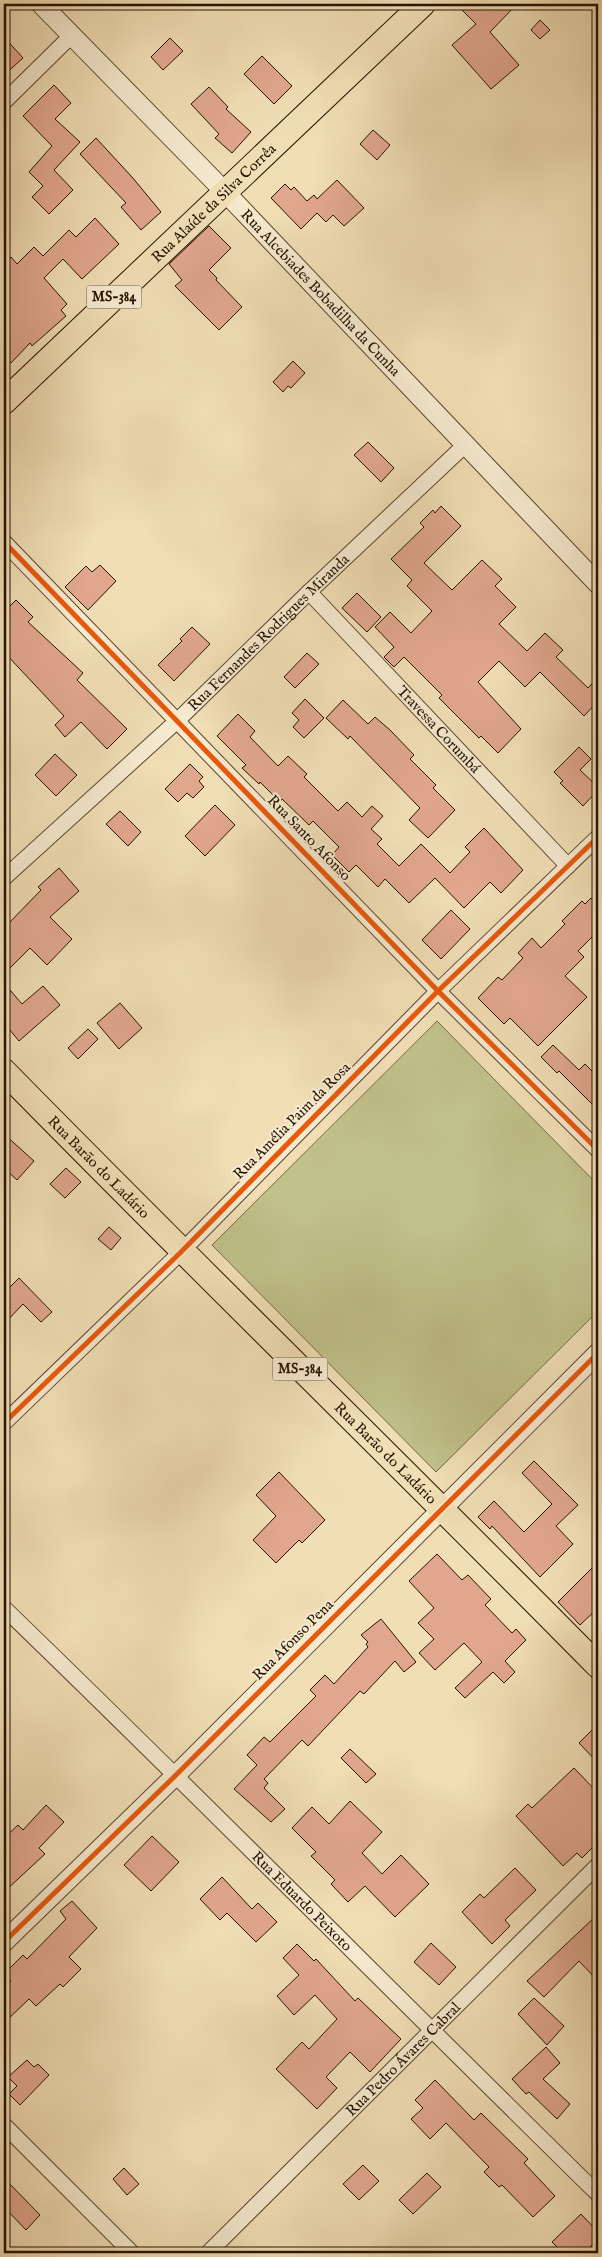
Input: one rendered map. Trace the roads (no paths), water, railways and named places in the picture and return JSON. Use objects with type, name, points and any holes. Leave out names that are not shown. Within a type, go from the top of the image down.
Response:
[{"type":"main road","name":"Rua Alaíde da Silva Corrêa","points":[[4,402],[423,4]]},
{"type":"main road","name":"Rua Barão do Ladário","points":[[4,1071],[181,1252],[442,1508],[598,1666]]},
{"type":"street","name":"Rua Alcebiades Bobadilha da Cunha","points":[[41,4],[225,192],[598,584]]},
{"type":"street","points":[[4,102],[71,36]]},
{"type":"street","name":"Rua Fernandes Rodrigues Miranda","points":[[4,878],[178,720],[309,592],[465,445]]},
{"type":"street","name":"Rua Santo Afonso","points":[[4,542],[438,991],[598,1150]]},
{"type":"street","name":"Travessa Corumbá","points":[[309,592],[568,866]]},
{"type":"street","name":"Rua Amélia Paim da Rosa","points":[[4,1424],[181,1252],[438,991],[598,837]]},
{"type":"street","name":"Rua Afonso Pena","points":[[4,1942],[176,1774],[598,1353]]},
{"type":"street","name":"Rua Eduardo Peixoto","points":[[4,1608],[176,1774],[431,2031],[598,2194]]},
{"type":"street","name":"Rua Pedro Ávares Cabral","points":[[208,2253],[598,1865]]},
{"type":"street","points":[[4,2125],[132,2253]]}]
